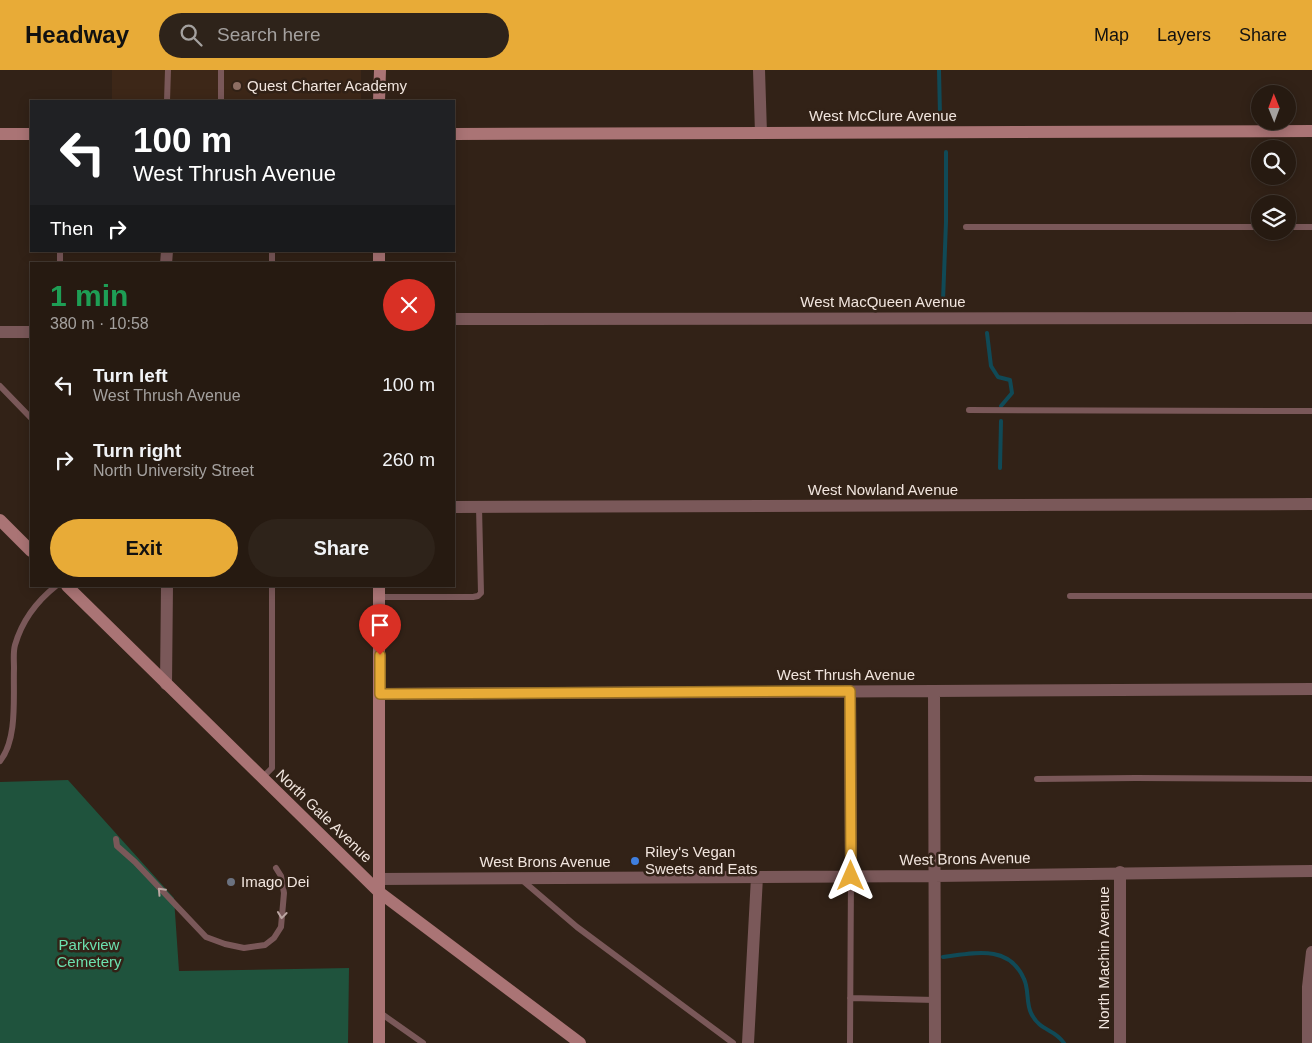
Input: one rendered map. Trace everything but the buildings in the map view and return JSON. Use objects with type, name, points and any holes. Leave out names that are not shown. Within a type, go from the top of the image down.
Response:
[{"type":"main road","points":[[380,70],[380,100]]},
{"type":"main road","name":"West McClure Avenue","points":[[455,134],[1312,131]]},
{"type":"main road","points":[[0,134],[30,134]]},
{"type":"main road","points":[[0,520],[30,550]]},
{"type":"main road","name":"North Gale Avenue","points":[[68,587],[262,778],[379,885],[580,1043]]},
{"type":"main road","points":[[379,592],[380,1043]]},
{"type":"street","points":[[759,70],[761,133]]},
{"type":"street","name":"West MacQueen Avenue","points":[[455,319],[1312,318]]},
{"type":"street","points":[[0,332],[30,332]]},
{"type":"street","name":"West Nowland Avenue","points":[[455,507],[1312,504]]},
{"type":"street","points":[[166,684],[167,587]]},
{"type":"street","name":"West Thrush Avenue","points":[[380,694],[1312,689]]},
{"type":"street","points":[[850,691],[851,876]]},
{"type":"street","points":[[934,691],[935,1043]]},
{"type":"street","name":"West Brons Avenue","points":[[379,885],[520,878],[934,876],[1120,872],[1312,871]]},
{"type":"street","name":"North Machin Avenue","points":[[1120,872],[1120,1043]]},
{"type":"street","points":[[748,1043],[757,877]]},
{"type":"street","points":[[1308,1043],[1310,1001],[1308,978],[1312,952]]},
{"type":"lane","points":[[167,100],[168,70]]},
{"type":"lane","points":[[221,70],[221,100]]},
{"type":"lane","points":[[966,226],[1251,227]]},
{"type":"lane","points":[[1296,227],[1312,227]]},
{"type":"lane","points":[[0,386],[30,417]]},
{"type":"lane","points":[[969,410],[1312,412]]},
{"type":"lane","points":[[379,592],[478,596],[481,592],[479,507]]},
{"type":"lane","points":[[0,761],[6,754],[12,730],[14,646],[24,622],[42,598],[55,587]]},
{"type":"lane","points":[[262,778],[272,768],[272,587]]},
{"type":"lane","points":[[1070,596],[1312,596]]},
{"type":"lane","points":[[1037,780],[1136,778],[1312,779]]},
{"type":"lane","points":[[116,839],[117,846],[206,937],[244,948],[265,945],[274,938],[281,927],[284,893],[282,876],[276,868]]},
{"type":"lane","points":[[850,1043],[851,876]]},
{"type":"lane","points":[[520,878],[577,927],[732,1043]]},
{"type":"lane","points":[[850,998],[935,1000]]},
{"type":"lane","points":[[379,1012],[423,1043]]},
{"type":"shaded area","name":"Quest Charter Academy","points":[[112,70],[361,70],[361,100],[112,100]]},
{"type":"green space","name":"Parkview Cemetery","points":[[68,780],[174,898],[179,971],[349,968],[348,1043],[0,1043],[0,782]]},
{"type":"waterway","points":[[939,70],[940,115]]},
{"type":"waterway","points":[[943,301],[946,152]]},
{"type":"waterway","points":[[987,333],[991,366],[998,377],[1010,380],[1012,393],[1001,406]]},
{"type":"waterway","points":[[1000,468],[1001,421]]},
{"type":"waterway","points":[[943,957],[990,953],[1009,960],[1024,979],[1031,1013],[1039,1024],[1060,1038],[1064,1043]]},
{"type":"place","name":"Quest Charter Academy","points":[[237,86]]},
{"type":"place","name":"Riley's Vegan Sweets and Eats","points":[[635,861]]},
{"type":"place","name":"Imago Dei","points":[[231,882]]},
{"type":"route","points":[[380,655],[380,694],[850,691],[851,876]]}]
